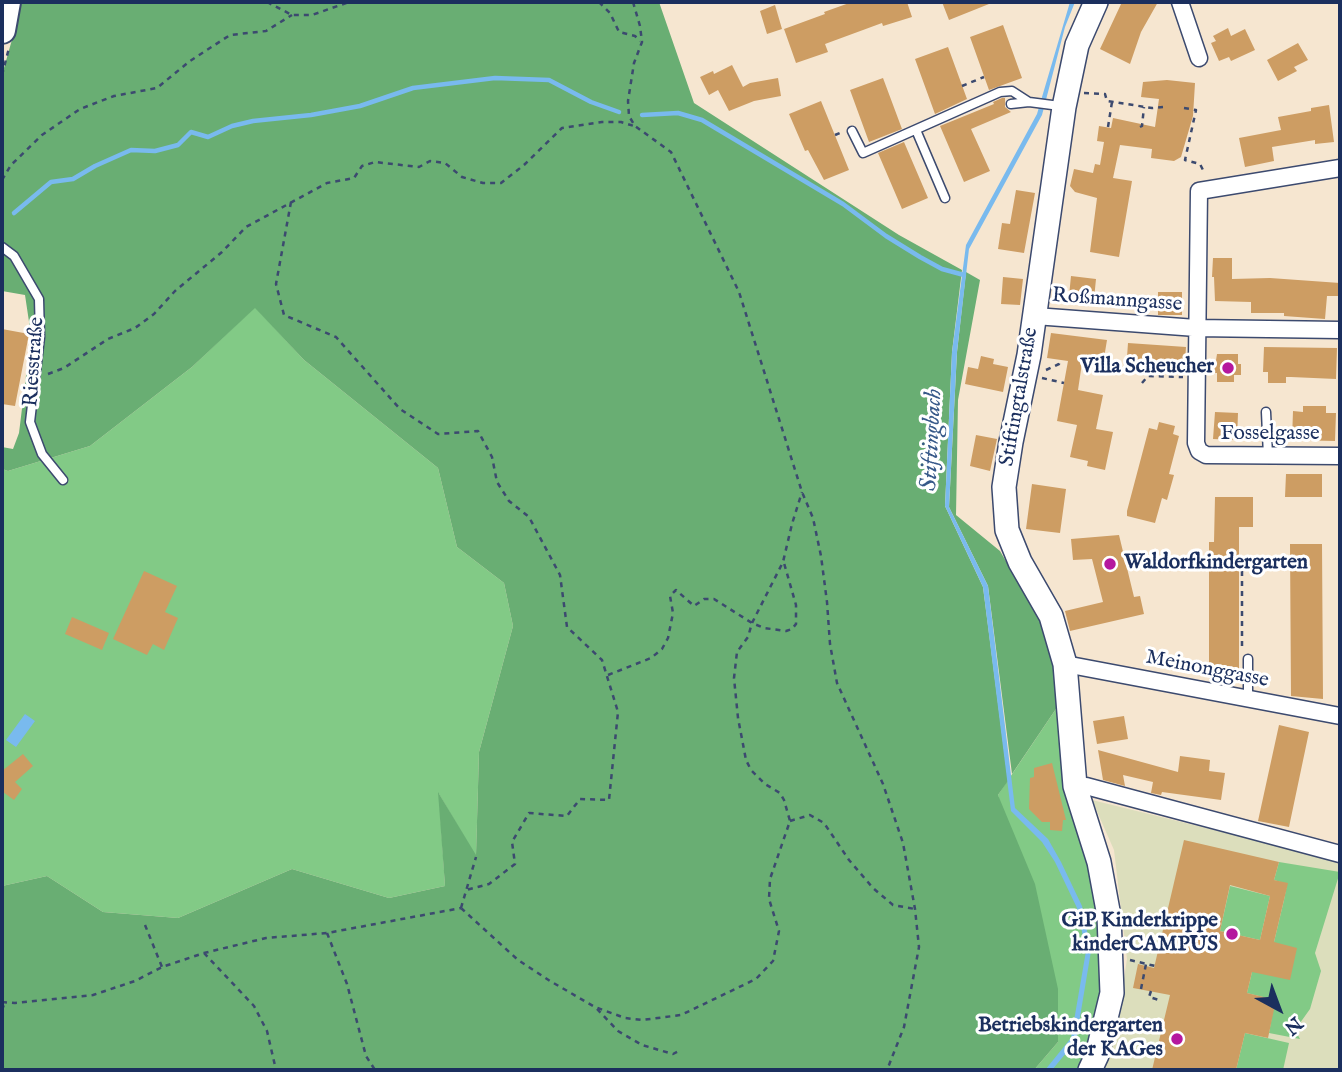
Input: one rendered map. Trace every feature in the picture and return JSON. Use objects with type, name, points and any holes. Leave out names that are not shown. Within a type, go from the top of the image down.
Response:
[{"type":"main road","points":[[2,30],[7,2]]},
{"type":"street","name":"Stiftingtalstraße","points":[[1090,1070],[1097,1055],[1112,993],[1110,930],[1098,862],[1075,786],[1066,664],[1051,615],[1020,562],[1007,530],[1004,487],[1035,316],[1065,102],[1077,45],[1096,2]]},
{"type":"street","points":[[1180,2],[1199,58]]},
{"type":"street","name":"Roßmanngasse","points":[[1196,328],[1199,191],[1340,168]]},
{"type":"street","name":"Roßmanngasse","points":[[1035,316],[1196,328],[1340,330]]},
{"type":"street","name":"Fosselgasse","points":[[1196,328],[1196,443],[1199,451],[1206,455],[1340,456]]},
{"type":"street","name":"Meinonggasse","points":[[1066,664],[1340,716]]},
{"type":"street","points":[[1075,786],[1086,786],[1340,854]]},
{"type":"lane","points":[[852,131],[863,153],[1000,92],[1012,91],[1029,102]]},
{"type":"lane","points":[[1011,104],[1065,102]]},
{"type":"lane","points":[[916,130],[945,198]]},
{"type":"lane","name":"Riesstraße","points":[[2,247],[14,256],[39,299],[40,337],[30,422],[42,454],[63,480]]},
{"type":"lane","points":[[1266,412],[1268,456]]},
{"type":"lane","points":[[1248,659],[1248,699]]},
{"type":"path","points":[[267,2],[292,15],[312,15],[349,2]]},
{"type":"path","points":[[599,2],[610,13],[619,32],[642,42]]},
{"type":"path","points":[[633,2],[642,42],[634,63],[628,101],[629,116],[635,126]]},
{"type":"path","points":[[2,180],[11,165],[42,135],[80,109],[114,96],[157,88],[190,61],[230,35],[266,31],[292,15]]},
{"type":"path","points":[[962,86],[984,76]]},
{"type":"path","points":[[1065,102],[1105,94],[1107,101],[1163,107]]},
{"type":"path","points":[[1108,127],[1112,102]]},
{"type":"path","points":[[1140,127],[1144,107]]},
{"type":"path","points":[[1184,108],[1196,110],[1185,160],[1200,164],[1203,170],[1200,177]]},
{"type":"path","points":[[35,379],[64,368],[108,339],[135,328],[154,314],[175,291],[222,252],[246,227],[327,183],[354,178],[362,166],[375,162],[419,167],[430,161],[445,163],[462,177],[483,183],[501,183],[562,128],[602,122],[621,122],[635,126],[671,152],[739,292],[802,492],[813,518],[821,556],[830,644],[838,683],[883,784],[903,843],[919,947],[904,1027],[887,1070]]},
{"type":"path","points":[[291,202],[276,284],[284,315],[336,337],[400,409],[438,433],[478,431],[492,457],[497,482],[509,501],[529,517],[560,575],[567,627],[602,660],[618,712],[609,800],[580,799],[567,816],[529,813],[512,842],[515,864],[489,884],[466,890]]},
{"type":"path","points":[[1060,360],[1059,364],[1040,373],[1040,378],[1064,383]]},
{"type":"path","points":[[1142,383],[1148,376],[1196,376]]},
{"type":"path","points":[[461,908],[518,960],[594,1007],[625,1018],[642,1020],[681,1015],[756,979],[773,961],[779,931],[769,899],[770,879],[790,821],[780,793],[765,784],[751,770],[746,760],[734,678],[737,652],[748,637],[783,562],[802,492]]},
{"type":"path","points":[[608,675],[651,658],[662,649],[668,638],[673,613],[670,596],[676,590],[694,606],[704,599],[714,598],[752,624],[786,631],[792,629],[796,624],[796,604],[783,562]]},
{"type":"path","points":[[1242,571],[1242,651]]},
{"type":"path","points":[[790,821],[810,815],[824,823],[849,860],[873,888],[893,905],[915,909]]},
{"type":"path","points":[[461,908],[476,857]]},
{"type":"path","points":[[2,1010],[4,1002],[93,995],[204,953],[266,938],[327,933],[461,908]]},
{"type":"path","points":[[145,925],[162,967]]},
{"type":"path","points":[[327,933],[347,984],[366,1056],[375,1070]]},
{"type":"path","points":[[204,953],[254,1006],[267,1031],[276,1070]]},
{"type":"path","points":[[1127,959],[1155,966]]},
{"type":"path","points":[[1141,989],[1146,964]]},
{"type":"path","points":[[1151,992],[1149,997],[1159,1000]]},
{"type":"path","points":[[594,1007],[618,1031],[642,1045],[673,1054],[681,1050]]},
{"type":"shaded area","name":"GiP Kinderkrippe kinderCAMPUS","points":[[1092,800],[1340,861],[1340,1070],[1103,1070],[1109,1056],[1127,959],[1114,850]]},
{"type":"green space","points":[[19,2],[659,2],[694,103],[899,235],[962,270],[952,352],[945,506],[983,587],[1008,781],[998,795],[1035,884],[1058,989],[1058,1042],[1034,1070],[2,1070],[2,886],[47,876],[103,912],[178,918],[292,869],[389,898],[445,886],[438,792],[476,855],[479,752],[513,626],[504,583],[457,547],[438,468],[304,360],[255,308],[192,367],[90,446],[8,471],[2,469],[2,447],[13,449],[19,433],[31,335],[25,295],[2,291],[2,75],[15,29]]},
{"type":"green space","points":[[966,272],[980,280],[958,400],[956,515],[1000,551],[1051,639],[1062,700],[1012,774],[988,586],[949,507],[957,352]]},
{"type":"green space","points":[[255,307],[304,360],[438,468],[457,547],[504,583],[513,626],[479,752],[476,857],[439,794],[445,886],[389,898],[292,869],[178,918],[103,912],[47,876],[2,886],[2,469],[8,471],[90,446],[192,367]]},
{"type":"green space","points":[[1062,700],[1110,930],[1090,1070],[1034,1070],[1058,1042],[998,795]]},
{"type":"green space","points":[[1279,862],[1340,872],[1315,953],[1321,971],[1310,1009],[1295,1030],[1300,1039],[1269,1033],[1275,1000],[1247,993],[1252,972],[1274,942],[1287,884],[1274,880]]},
{"type":"green space","points":[[1230,886],[1270,896],[1260,940],[1220,931]]},
{"type":"green space","points":[[1245,1033],[1289,1043],[1283,1070],[1236,1070]]},
{"type":"water","name":"Stiftingbach","points":[[1070,2],[1075,2],[1065,27],[1042,115],[969,249],[957,352],[949,507],[988,586],[1015,808],[1048,839],[1061,862],[1082,906],[1091,951],[1076,1041],[1052,1070],[1045,1070],[1071,1038],[1086,951],[1077,908],[1055,862],[1042,842],[1011,811],[983,587],[945,506],[952,352],[966,245],[1037,114]]},
{"type":"water","points":[[25,714],[35,721],[16,747],[6,740]]},
{"type":"building","points":[[852,2],[907,2],[912,17],[883,26],[882,23],[825,44],[828,52],[796,63],[784,29]]},
{"type":"building","points":[[942,2],[994,2],[949,20]]},
{"type":"building","points":[[1122,2],[1158,2],[1141,32],[1130,64],[1100,49]]},
{"type":"building","points":[[775,5],[782,29],[767,34],[760,11]]},
{"type":"building","points":[[1003,25],[1022,78],[989,90],[970,37]]},
{"type":"building","points":[[1228,28],[1231,36],[1245,29],[1255,50],[1231,61],[1229,57],[1219,61],[1211,43],[1216,41],[1213,36]]},
{"type":"building","points":[[1298,43],[1308,60],[1294,67],[1297,71],[1278,81],[1267,60]]},
{"type":"building","points":[[948,47],[967,99],[935,114],[915,59]]},
{"type":"building","points":[[732,65],[743,87],[750,83],[778,78],[781,96],[754,101],[729,111],[718,90],[709,95],[700,77],[713,71],[714,74]]},
{"type":"building","points":[[883,78],[902,129],[869,142],[850,90]]},
{"type":"building","points":[[1167,80],[1195,83],[1193,116],[1181,157],[1174,161],[1151,158],[1152,149],[1120,145],[1113,178],[1132,181],[1119,257],[1090,252],[1097,198],[1075,192],[1070,186],[1074,169],[1093,173],[1095,164],[1100,165],[1104,142],[1097,141],[1099,126],[1111,128],[1113,118],[1155,127],[1159,99],[1141,97],[1143,82]]},
{"type":"building","points":[[1005,98],[1005,107],[1011,112],[971,129],[990,171],[964,182],[940,126],[994,104],[993,102]]},
{"type":"building","points":[[821,101],[849,170],[824,180],[808,150],[805,151],[789,114]]},
{"type":"building","points":[[1329,105],[1334,142],[1315,144],[1315,140],[1272,147],[1274,161],[1245,167],[1239,138],[1281,130],[1278,117]]},
{"type":"building","points":[[904,142],[928,198],[902,209],[878,153]]},
{"type":"building","points":[[1016,190],[1035,193],[1024,253],[998,249],[1002,223],[1010,224]]},
{"type":"building","points":[[1213,258],[1232,258],[1232,279],[1270,278],[1340,283],[1340,296],[1327,296],[1325,319],[1284,316],[1284,313],[1251,313],[1251,302],[1215,301]]},
{"type":"building","points":[[1071,276],[1096,279],[1094,299],[1069,296]]},
{"type":"building","points":[[1003,277],[1023,279],[1020,305],[1001,304]]},
{"type":"building","points":[[1158,292],[1182,292],[1182,315],[1158,315]]},
{"type":"building","points":[[2,329],[29,334],[15,406],[2,404]]},
{"type":"building","points":[[1051,333],[1107,340],[1100,365],[1082,363],[1078,390],[1103,395],[1096,429],[1113,432],[1105,470],[1087,466],[1088,461],[1070,457],[1077,425],[1057,421],[1068,361],[1047,358]]},
{"type":"building","points":[[1128,343],[1186,347],[1184,375],[1126,371]]},
{"type":"building","points":[[1264,347],[1337,348],[1336,379],[1286,377],[1286,383],[1268,383],[1268,372],[1263,372]]},
{"type":"building","name":"Villa Scheucher","points":[[1217,354],[1238,354],[1241,375],[1234,375],[1234,382],[1217,382],[1217,373],[1214,373]]},
{"type":"building","points":[[981,356],[994,359],[993,364],[1008,367],[1003,392],[965,384],[968,367],[978,369]]},
{"type":"building","points":[[1303,406],[1326,406],[1326,413],[1336,413],[1335,441],[1292,440],[1293,411],[1303,412]]},
{"type":"building","points":[[1215,412],[1238,413],[1237,440],[1213,439]]},
{"type":"building","points":[[1159,422],[1175,426],[1173,434],[1179,436],[1169,474],[1174,475],[1167,500],[1162,498],[1155,523],[1127,516],[1127,511],[1149,428],[1157,430]]},
{"type":"building","points":[[976,435],[997,439],[990,471],[970,466]]},
{"type":"building","points":[[1286,474],[1322,474],[1322,497],[1285,497]]},
{"type":"building","points":[[1032,484],[1066,489],[1060,533],[1026,529]]},
{"type":"building","points":[[1215,497],[1253,497],[1253,527],[1239,527],[1239,678],[1209,679],[1209,542],[1214,542]]},
{"type":"building","points":[[1119,535],[1134,597],[1140,596],[1144,614],[1070,631],[1065,611],[1103,602],[1092,559],[1073,560],[1071,539]]},
{"type":"building","points":[[1290,544],[1322,544],[1323,699],[1291,696]]},
{"type":"building","points":[[144,571],[177,586],[165,612],[178,618],[164,650],[153,644],[147,655],[113,639]]},
{"type":"building","points":[[72,617],[109,633],[102,650],[65,634]]},
{"type":"building","points":[[1124,716],[1128,739],[1097,744],[1093,721]]},
{"type":"building","points":[[1279,725],[1309,732],[1289,827],[1258,821]]},
{"type":"building","points":[[1098,750],[1178,772],[1180,756],[1210,760],[1209,771],[1225,773],[1221,800],[1151,793],[1153,782],[1123,775],[1125,786],[1103,780]]},
{"type":"building","points":[[23,754],[33,766],[15,782],[22,789],[14,800],[2,793],[2,771]]},
{"type":"building","points":[[1052,763],[1066,820],[1063,820],[1062,831],[1050,830],[1050,822],[1042,822],[1029,809],[1030,778],[1034,777],[1034,768]]},
{"type":"building","points":[[1184,840],[1279,862],[1274,880],[1288,883],[1274,942],[1297,948],[1290,980],[1252,972],[1247,993],[1276,1000],[1268,1038],[1245,1033],[1236,1070],[1152,1070],[1170,995],[1133,988],[1138,964],[1154,968]],"holes":[[[1230,885],[1270,896],[1260,940],[1220,931]]]},
{"type":"waterway","points":[[14,213],[51,182],[73,179],[131,150],[155,151],[178,145],[191,132],[208,137],[232,126],[253,121],[311,115],[360,106],[413,88],[495,78],[549,80],[591,102],[619,112]]},
{"type":"waterway","points":[[642,115],[678,113],[702,120],[843,204],[920,257],[942,269],[964,275]]},
{"type":"place","name":"Villa Scheucher","points":[[1228,368]]},
{"type":"place","name":"Waldorfkindergarten","points":[[1110,564]]},
{"type":"place","name":"GiP Kinderkrippe kinderCAMPUS","points":[[1232,934]]},
{"type":"place","name":"Betriebskindergarten der KAGes","points":[[1177,1039]]}]
